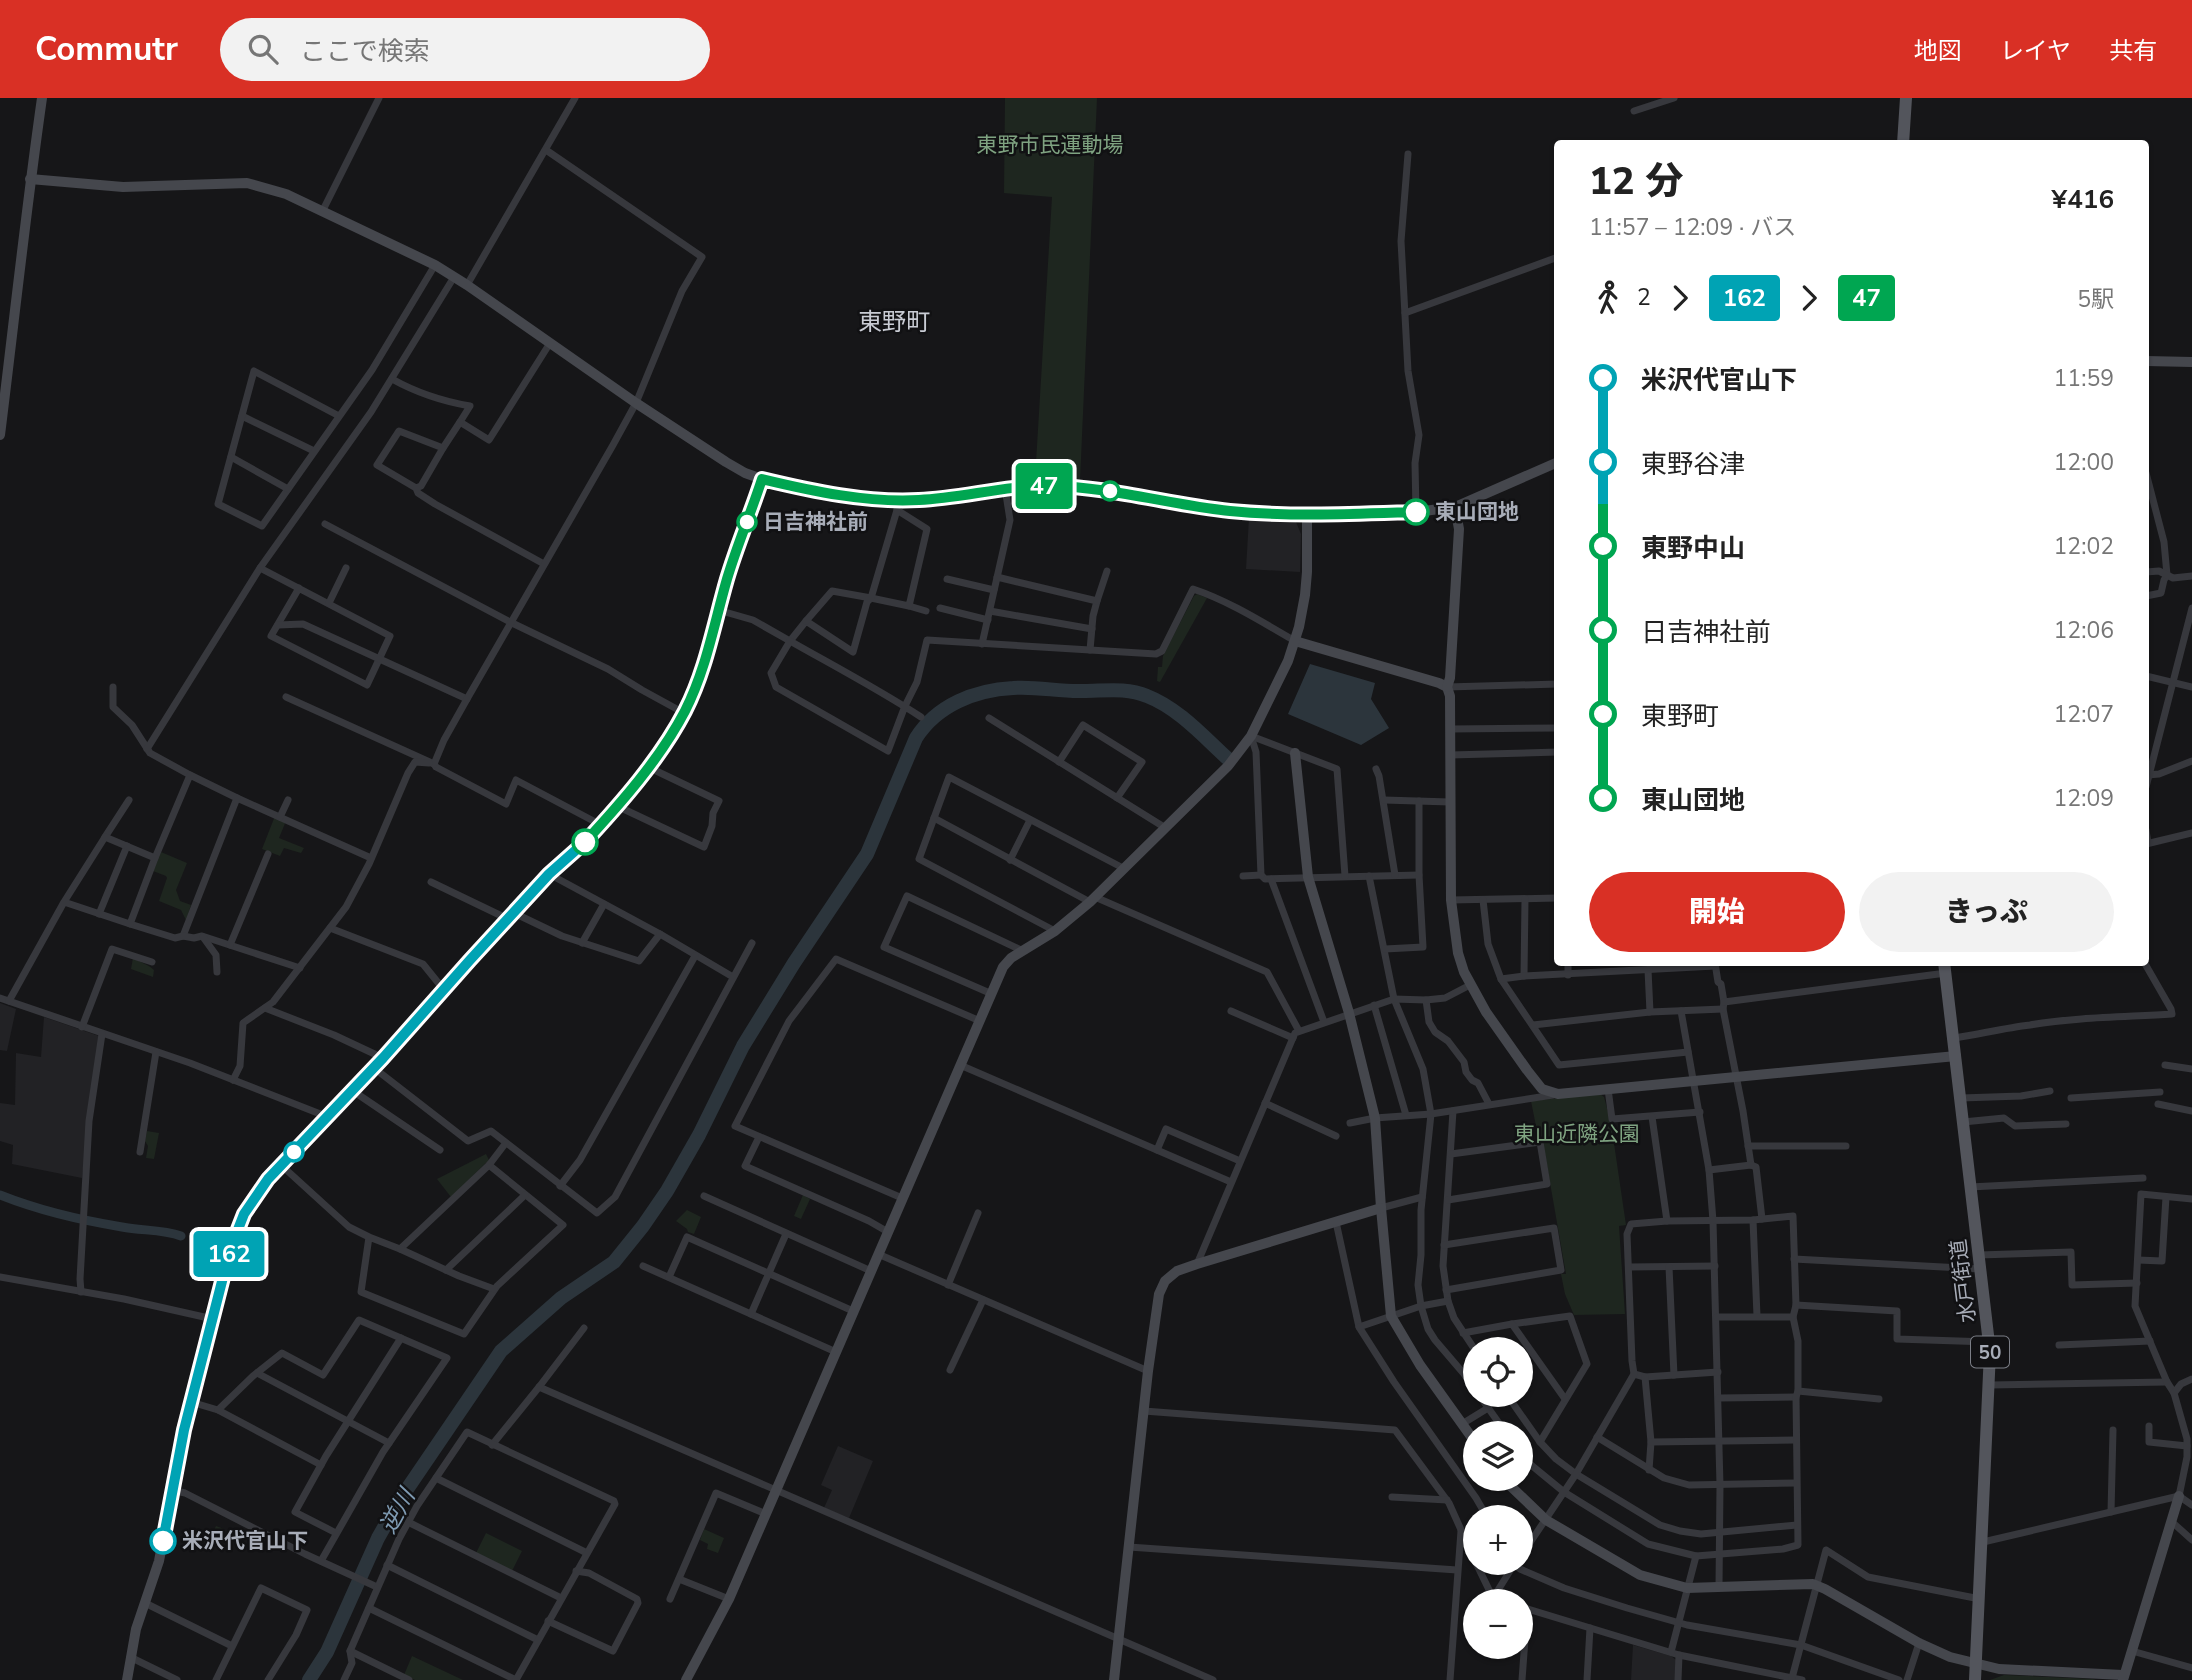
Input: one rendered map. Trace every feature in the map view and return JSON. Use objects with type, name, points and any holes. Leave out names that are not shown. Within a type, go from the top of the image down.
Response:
[{"type":"main road","points":[[1903,140],[1906,98]]},
{"type":"main road","name":"水戸街道","points":[[1945,966],[1989,1342],[1990,1385],[1975,1680]]},
{"type":"street","points":[[0,435],[42,98]]},
{"type":"street","points":[[323,212],[379,98]]},
{"type":"street","points":[[467,285],[575,98]]},
{"type":"street","points":[[1634,111],[1674,98]]},
{"type":"street","points":[[432,764],[636,403],[682,291],[702,257],[547,150]]},
{"type":"street","points":[[1408,154],[1401,241],[1408,371],[1419,435],[1415,463],[1416,512]]},
{"type":"street","points":[[30,179],[122,187],[247,183],[286,194],[435,265],[726,463],[762,479],[819,491],[897,505],[1032,486],[1082,488],[1226,511],[1307,515],[1416,512],[1455,507],[1554,464]]},
{"type":"street","points":[[1405,313],[1554,258]]},
{"type":"street","points":[[339,416],[254,371],[218,504],[262,526],[372,370],[435,265]]},
{"type":"street","points":[[147,749],[260,568],[364,422],[454,277]]},
{"type":"street","points":[[460,422],[489,440],[550,343]]},
{"type":"street","points":[[2149,361],[2192,362]]},
{"type":"street","points":[[392,379],[415,392],[470,406],[421,486],[416,488]]},
{"type":"street","points":[[242,416],[314,451]]},
{"type":"street","points":[[443,448],[399,430],[377,465],[416,488],[418,493],[435,504],[544,564]]},
{"type":"street","points":[[231,457],[288,489]]},
{"type":"street","points":[[127,1680],[136,1629],[159,1561],[191,1402],[236,1233],[256,1195],[549,874],[601,825],[672,734],[696,687],[727,577],[762,479]]},
{"type":"street","points":[[2149,484],[2164,542],[2167,575],[2161,593],[2149,595]]},
{"type":"street","points":[[982,644],[1010,520],[1005,488]]},
{"type":"street","points":[[806,621],[853,652],[897,505]]},
{"type":"street","points":[[897,505],[927,529],[909,606]]},
{"type":"street","points":[[1455,507],[1459,529],[1447,687],[1450,696],[1451,900],[1458,953],[1470,985],[1486,1012],[1542,1089],[1558,1094]]},
{"type":"street","points":[[686,1680],[729,1599],[1006,961],[1055,931],[1092,900],[1228,765],[1251,736],[1295,641],[1305,595],[1307,515]]},
{"type":"street","points":[[325,524],[510,622],[608,669],[684,713]]},
{"type":"street","points":[[260,568],[329,603],[390,636],[367,685],[271,636],[299,588]]},
{"type":"street","points":[[329,603],[346,568]]},
{"type":"street","points":[[2149,572],[2158,570],[2173,578],[2192,576]]},
{"type":"street","points":[[1090,650],[1097,601],[1107,571]]},
{"type":"street","points":[[997,577],[1097,601]]},
{"type":"street","points":[[947,579],[994,590]]},
{"type":"street","points":[[926,611],[832,591],[790,641],[771,673],[776,687],[888,751],[917,682],[927,640],[1156,654],[1162,651],[1193,589],[1231,605],[1295,641],[1447,687],[1554,684]]},
{"type":"street","points":[[940,608],[988,620]]},
{"type":"street","points":[[2149,771],[2192,608]]},
{"type":"street","points":[[718,610],[752,620],[921,717]]},
{"type":"street","points":[[990,611],[1092,629]]},
{"type":"street","points":[[278,625],[303,624],[467,699]]},
{"type":"street","points":[[2149,677],[2192,687]]},
{"type":"street","points":[[113,687],[113,707],[132,725],[150,754],[237,798],[372,858]]},
{"type":"street","points":[[286,696],[432,764],[506,804],[516,780],[601,825]]},
{"type":"street","points":[[989,718],[1164,827]]},
{"type":"street","points":[[1059,762],[1083,725],[1142,762],[1117,798]]},
{"type":"street","points":[[1450,729],[1554,728]]},
{"type":"street","points":[[1251,736],[1336,769],[1345,876]]},
{"type":"street","points":[[1251,736],[1256,751],[1261,875],[1265,879],[1419,875]]},
{"type":"street","points":[[1450,755],[1554,752]]},
{"type":"street","points":[[1295,753],[1308,877],[1349,1013],[1375,1118],[1391,1316],[1420,1365],[1462,1424],[1488,1408],[1497,1421]]},
{"type":"street","points":[[2149,775],[2192,761]]},
{"type":"street","points":[[233,1080],[240,1066],[243,1023],[273,1002],[346,907],[372,858],[415,762],[432,764]]},
{"type":"street","points":[[617,806],[704,847],[719,801],[648,767]]},
{"type":"street","points":[[1376,769],[1384,800],[1395,875]]},
{"type":"street","points":[[130,924],[190,775]]},
{"type":"street","points":[[1055,931],[919,859],[949,777],[1123,868]]},
{"type":"street","points":[[183,936],[237,798]]},
{"type":"street","points":[[9,1001],[64,902],[129,800]]},
{"type":"street","points":[[280,817],[288,800]]},
{"type":"street","points":[[1384,800],[1450,802]]},
{"type":"street","points":[[1385,948],[1423,947],[1419,801]]},
{"type":"street","points":[[934,818],[1010,860],[1092,900],[1267,972],[1298,1031]]},
{"type":"street","points":[[1010,860],[1030,820]]},
{"type":"street","points":[[2149,844],[2192,833]]},
{"type":"street","points":[[105,837],[155,858]]},
{"type":"street","points":[[99,914],[127,846]]},
{"type":"street","points":[[230,945],[268,854]]},
{"type":"street","points":[[549,874],[733,977]]},
{"type":"street","points":[[1243,876],[1261,875]]},
{"type":"street","points":[[1369,876],[1394,999],[1423,1069],[1431,1114],[1422,1196],[1422,1255],[1418,1285],[1421,1306],[1428,1329],[1463,1373]]},
{"type":"street","points":[[1271,879],[1324,1022]]},
{"type":"street","points":[[430,882],[582,943],[639,961],[660,934]]},
{"type":"street","points":[[992,994],[884,947],[907,896],[1023,951]]},
{"type":"street","points":[[1451,900],[1554,898]]},
{"type":"street","points":[[1524,976],[1525,899]]},
{"type":"street","points":[[1483,900],[1488,944],[1501,979],[1559,1065],[1688,1052]]},
{"type":"street","points":[[64,902],[175,939],[202,936],[300,968]]},
{"type":"street","points":[[582,943],[604,904]]},
{"type":"street","points":[[330,928],[423,964],[443,990]]},
{"type":"street","points":[[202,936],[216,956],[217,972]]},
{"type":"street","points":[[374,1068],[468,1141],[491,1131],[597,1213],[615,1197],[752,943]]},
{"type":"street","points":[[82,1027],[112,949],[152,962]]},
{"type":"street","points":[[560,1186],[580,1160],[695,956]]},
{"type":"street","points":[[902,1198],[735,1126],[789,1021],[836,959],[980,1021]]},
{"type":"street","points":[[1568,966],[1568,975]]},
{"type":"street","points":[[1501,979],[1693,966]]},
{"type":"street","points":[[1715,966],[1751,1165]]},
{"type":"street","points":[[1533,1026],[1724,1006],[1940,966]]},
{"type":"street","points":[[1954,1038],[2028,1025],[2172,1014],[2146,966]]},
{"type":"street","points":[[1648,970],[1650,1012]]},
{"type":"street","points":[[1197,1264],[1298,1031],[1394,999],[1445,998],[1470,985]]},
{"type":"street","points":[[0,998],[156,1052],[328,1117]]},
{"type":"street","points":[[1426,1000],[1429,1022],[1435,1032],[1448,1041],[1464,1062],[1466,1072],[1478,1083],[1489,1104]]},
{"type":"street","points":[[1374,1005],[1406,1115]]},
{"type":"street","points":[[265,1008],[383,1058]]},
{"type":"street","points":[[1231,1011],[1293,1038]]},
{"type":"street","points":[[1681,1011],[1709,1170],[1713,1221],[1720,1441],[1719,1587]]},
{"type":"street","points":[[81,1292],[89,1121],[102,1034]]},
{"type":"street","points":[[140,1152],[156,1052]]},
{"type":"street","points":[[1350,1123],[1453,1111],[1558,1094],[1956,1056]]},
{"type":"street","points":[[960,1065],[1231,1182]]},
{"type":"street","points":[[2165,1065],[2192,1069]]},
{"type":"street","points":[[1608,1089],[1612,1119],[1700,1112]]},
{"type":"street","points":[[353,1091],[440,1150]]},
{"type":"street","points":[[1961,1098],[2021,1096],[2050,1091]]},
{"type":"street","points":[[2071,1098],[2161,1092]]},
{"type":"street","points":[[1265,1103],[1336,1136]]},
{"type":"street","points":[[2158,1104],[2192,1111]]},
{"type":"street","points":[[1453,1111],[1444,1245],[1446,1290],[1454,1318],[1466,1337]]},
{"type":"street","points":[[1652,1117],[1667,1221]]},
{"type":"street","points":[[1964,1122],[2004,1118],[2015,1126],[2066,1124]]},
{"type":"street","points":[[1157,1150],[1166,1129],[1240,1161]]},
{"type":"street","points":[[759,1137],[745,1166],[888,1232]]},
{"type":"street","points":[[1448,1200],[1547,1184],[1540,1142],[1451,1154]]},
{"type":"street","points":[[400,1249],[489,1165],[505,1144]]},
{"type":"street","points":[[1748,1146],[1846,1146]]},
{"type":"street","points":[[281,1165],[349,1227],[495,1289]]},
{"type":"street","points":[[369,1237],[361,1292],[464,1334],[495,1289],[563,1225],[489,1165]]},
{"type":"street","points":[[1709,1170],[1751,1165],[1756,1167],[1757,1316]]},
{"type":"street","points":[[1970,1187],[2143,1178]]},
{"type":"street","points":[[1516,1491],[1546,1520],[1640,1575],[1687,1588],[1803,1584],[1817,1586],[1919,1643],[1950,1657],[1999,1668],[2123,1677],[2172,1522],[2187,1446],[2174,1394],[2136,1306],[2141,1194],[2192,1199]]},
{"type":"street","points":[[446,1270],[525,1195]]},
{"type":"street","points":[[704,1196],[871,1271]]},
{"type":"street","points":[[1114,1680],[1148,1371],[1159,1294],[1165,1280],[1177,1271],[1197,1264],[1422,1196]]},
{"type":"street","points":[[2138,1260],[2162,1261],[2166,1197]]},
{"type":"street","points":[[948,1285],[978,1213]]},
{"type":"street","points":[[1533,1467],[1564,1492],[1648,1544],[1696,1556],[1783,1549],[1798,1545],[1798,1341],[1793,1317],[1796,1305],[1793,1216],[1757,1220],[1631,1224],[1627,1234],[1634,1374],[1576,1474],[1564,1492],[1546,1520],[1533,1539]]},
{"type":"street","points":[[1336,1222],[1359,1327],[1480,1505]]},
{"type":"street","points":[[1444,1245],[1554,1228],[1561,1270],[1446,1290]]},
{"type":"street","points":[[751,1314],[786,1234]]},
{"type":"street","points":[[669,1278],[687,1237],[853,1311]]},
{"type":"street","points":[[1979,1255],[2071,1252],[2072,1285],[2137,1283]]},
{"type":"street","points":[[878,1254],[1148,1371]]},
{"type":"street","points":[[1794,1259],[1981,1269]]},
{"type":"street","points":[[643,1266],[836,1352]]},
{"type":"street","points":[[1629,1267],[1715,1266]]},
{"type":"street","points":[[1669,1267],[1674,1374]]},
{"type":"street","points":[[0,1277],[124,1299],[213,1320]]},
{"type":"street","points":[[950,1370],[983,1300]]},
{"type":"street","points":[[1359,1327],[1421,1306],[1448,1301]]},
{"type":"street","points":[[1796,1305],[1897,1311],[1898,1339],[1989,1342]]},
{"type":"street","points":[[1463,1333],[1570,1316],[1587,1364],[1540,1442]]},
{"type":"street","points":[[1717,1317],[1793,1317]]},
{"type":"street","points":[[218,1410],[282,1353],[323,1375],[359,1320],[447,1358],[389,1443],[321,1560]]},
{"type":"street","points":[[1512,1324],[1565,1399]]},
{"type":"street","points":[[492,1444],[584,1328]]},
{"type":"street","points":[[336,1533],[295,1512],[348,1420],[401,1338]]},
{"type":"street","points":[[2059,1345],[2150,1340]]},
{"type":"street","points":[[257,1373],[389,1443]]},
{"type":"street","points":[[1634,1374],[1645,1377],[1718,1373]]},
{"type":"street","points":[[1645,1377],[1651,1442],[1649,1470]]},
{"type":"street","points":[[2174,1394],[2181,1384],[2192,1378]]},
{"type":"street","points":[[1990,1385],[2167,1382]]},
{"type":"street","points":[[539,1388],[1213,1680]]},
{"type":"street","points":[[1719,1398],[1797,1394],[1879,1399]]},
{"type":"street","points":[[191,1402],[218,1410],[321,1465]]},
{"type":"street","points":[[1515,1407],[1540,1442],[1576,1474],[1660,1525],[1701,1534],[1797,1525]]},
{"type":"street","points":[[1144,1412],[1395,1430],[1447,1500],[1463,1535]]},
{"type":"street","points":[[2149,1426],[2149,1442],[2187,1446]]},
{"type":"street","points":[[2111,1512],[2113,1430]]},
{"type":"street","points":[[344,1680],[352,1663],[350,1651],[369,1608],[374,1585],[408,1522],[467,1432],[614,1501],[615,1504],[516,1680],[369,1608]]},
{"type":"street","points":[[1597,1437],[1664,1478],[1689,1485],[1796,1483]]},
{"type":"street","points":[[1651,1442],[1796,1440]]},
{"type":"street","points":[[436,1478],[587,1553]]},
{"type":"street","points":[[173,1490],[185,1493],[374,1585]]},
{"type":"street","points":[[670,1599],[716,1493],[766,1514]]},
{"type":"street","points":[[1983,1542],[2179,1496],[2192,1505]]},
{"type":"street","points":[[1392,1497],[1447,1500]]},
{"type":"street","points":[[408,1522],[561,1598]]},
{"type":"street","points":[[2172,1522],[2192,1540]]},
{"type":"street","points":[[1450,1680],[1461,1531]]},
{"type":"street","points":[[1129,1548],[1457,1570]]},
{"type":"street","points":[[1792,1678],[1826,1550],[1868,1577],[1980,1598]]},
{"type":"street","points":[[1671,1652],[1696,1556]]},
{"type":"street","points":[[387,1565],[538,1640]]},
{"type":"street","points":[[548,1621],[612,1651],[638,1602],[637,1599],[589,1573],[576,1570]]},
{"type":"street","points":[[1533,1573],[1564,1588],[1679,1623],[1801,1645],[1899,1680]]},
{"type":"street","points":[[679,1578],[729,1599]]},
{"type":"street","points":[[216,1680],[261,1588],[307,1610],[296,1635],[268,1680]]},
{"type":"street","points":[[145,1603],[232,1646]]},
{"type":"street","points":[[1533,1611],[1679,1655],[1802,1680]]},
{"type":"street","points":[[1587,1680],[1590,1628]]},
{"type":"street","points":[[1907,1680],[1919,1643]]},
{"type":"street","points":[[350,1651],[409,1680]]},
{"type":"street","points":[[2132,1651],[2192,1668]]},
{"type":"street","points":[[1678,1680],[1679,1655]]},
{"type":"street","points":[[130,1657],[177,1680]]},
{"type":"street","points":[[1522,1680],[1524,1659]]},
{"type":"shaded area","points":[[1249,518],[1296,522],[1301,534],[1300,572],[1246,569]]},
{"type":"shaded area","points":[[1310,664],[1375,683],[1371,699],[1389,728],[1361,745],[1288,714]]},
{"type":"shaded area","points":[[0,1003],[16,1009],[7,1051],[0,1050]]},
{"type":"shaded area","points":[[44,1017],[99,1036],[82,1178],[12,1164],[13,1145],[0,1141],[0,1103],[15,1105],[16,1053],[41,1057]]},
{"type":"shaded area","points":[[838,1446],[873,1461],[849,1518],[824,1508],[832,1490],[821,1485]]},
{"type":"shaded area","points":[[1633,1645],[1671,1656],[1676,1660],[1675,1680],[1631,1680]]},
{"type":"green space","name":"東野市民運動場","points":[[1005,98],[1097,98],[1080,481],[1035,479],[1052,197],[1004,193]]},
{"type":"green space","points":[[1197,594],[1207,598],[1160,682],[1157,681],[1158,667],[1162,667],[1163,656]]},
{"type":"green space","points":[[275,816],[286,821],[279,838],[304,848],[301,853],[284,848],[280,856],[262,849]]},
{"type":"green space","points":[[161,852],[187,863],[176,890],[180,901],[191,905],[186,920],[181,910],[159,901],[167,878],[153,871]]},
{"type":"green space","points":[[133,958],[154,970],[153,977],[131,969]]},
{"type":"green space","name":"東山近隣公園","points":[[1600,1094],[1604,1097],[1611,1123],[1626,1225],[1619,1226],[1625,1314],[1574,1315],[1565,1294],[1561,1274],[1566,1274],[1542,1137],[1538,1136],[1531,1101]]},
{"type":"green space","points":[[147,1131],[159,1133],[154,1159],[146,1158]]},
{"type":"green space","points":[[486,1154],[489,1160],[451,1197],[437,1179]]},
{"type":"green space","points":[[803,1195],[810,1199],[801,1219],[794,1216]]},
{"type":"green space","points":[[687,1210],[701,1217],[694,1234],[676,1221]]},
{"type":"green space","points":[[216,1526],[224,1529],[214,1549],[204,1545],[205,1535],[212,1534]]},
{"type":"green space","points":[[704,1529],[724,1538],[718,1553],[707,1549],[708,1544],[700,1540]]},
{"type":"green space","points":[[486,1533],[522,1551],[512,1571],[476,1553]]},
{"type":"green space","points":[[412,1656],[463,1680],[415,1680],[404,1675]]},
{"type":"green space","points":[[2004,1675],[2093,1679],[2096,1680],[1990,1680]]},
{"type":"waterway","name":"逆川","points":[[309,1680],[327,1652],[378,1538],[399,1501],[501,1351],[561,1298],[614,1262],[667,1191],[699,1135],[743,1046],[794,963],[867,854],[916,738],[925,726],[958,701],[999,689],[1123,690],[1147,696],[1169,708],[1190,723],[1227,758]]},
{"type":"waterway","points":[[0,1195],[75,1218],[181,1236]]},
{"type":"bus line","name":"47","points":[[585,842],[642,775],[684,713],[696,687],[727,577],[762,479],[831,493],[897,500],[922,500],[1005,488],[1068,486],[1256,514],[1416,512]]},
{"type":"bus line","name":"162","points":[[163,1541],[184,1430],[230,1250],[244,1214],[268,1179],[383,1058],[549,874],[585,842]]},
{"type":"place","name":"東山団地","points":[[1416,512]]},
{"type":"place","name":"日吉神社前","points":[[747,522]]},
{"type":"place","name":"米沢代官山下","points":[[163,1541]]},
{"type":"district","name":"東野町","points":[[894,322]]}]
